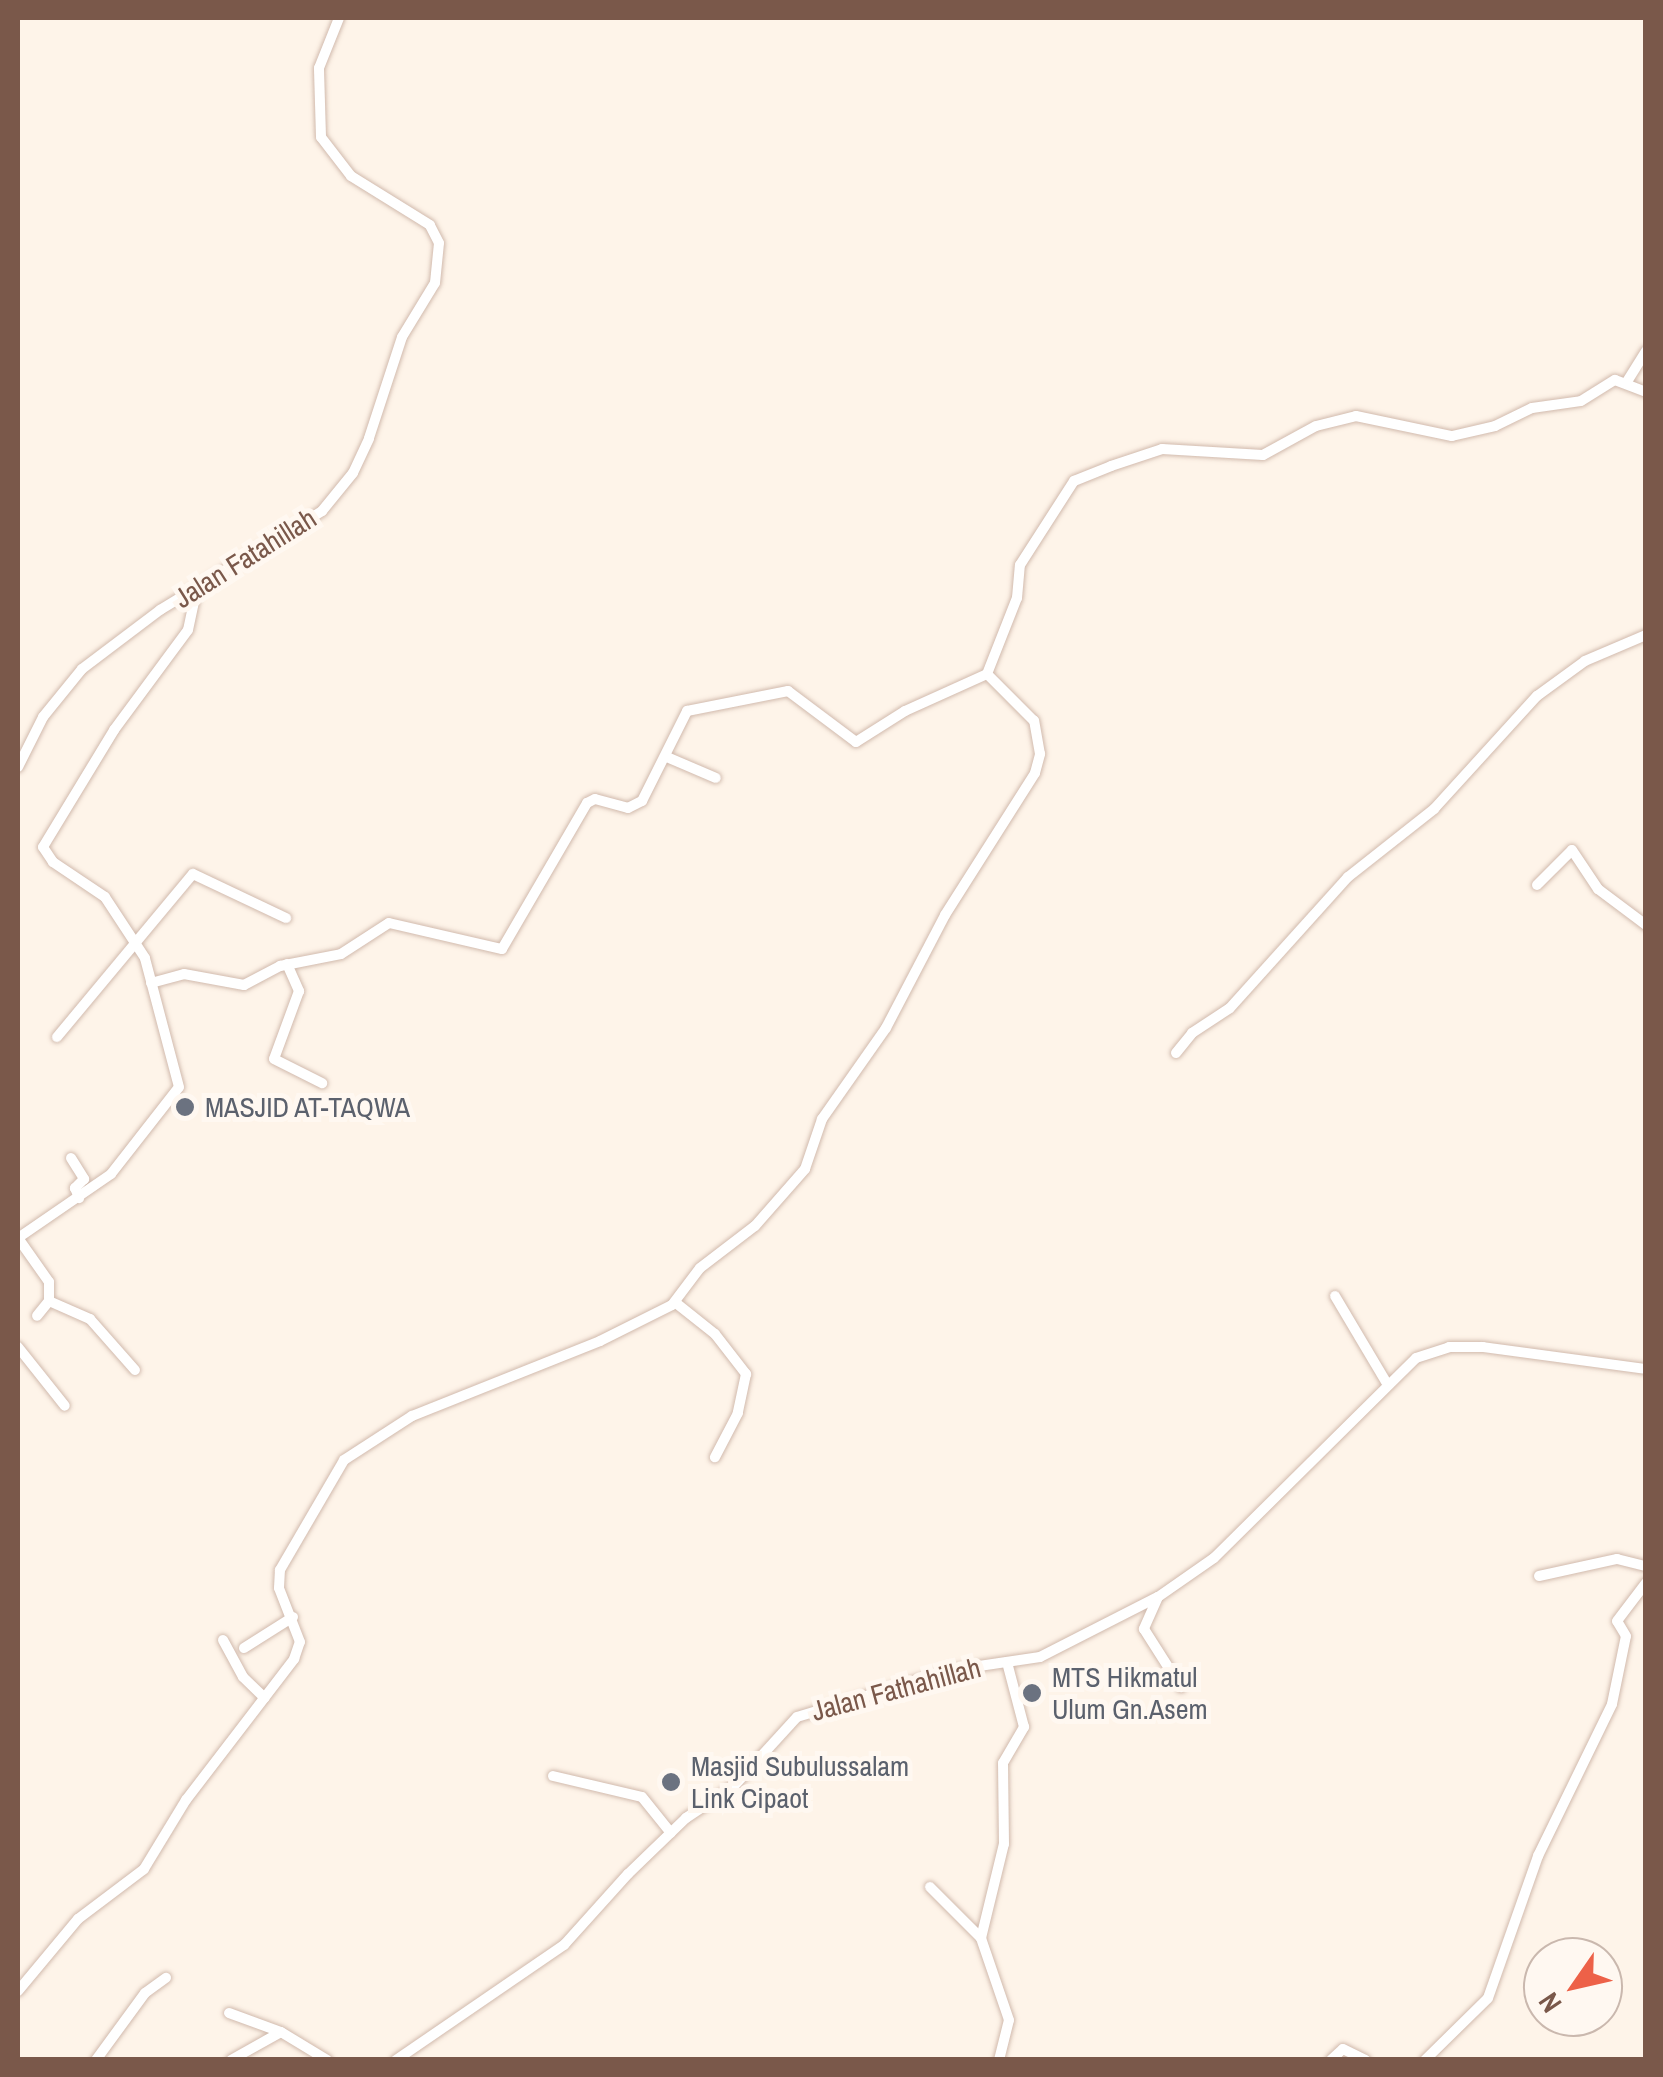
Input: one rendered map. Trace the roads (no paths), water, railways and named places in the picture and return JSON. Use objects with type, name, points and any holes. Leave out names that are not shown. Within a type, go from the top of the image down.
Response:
[{"type":"street","name":"Jalan Fatahillah","points":[[18,767],[43,717],[82,670],[149,618],[311,520],[343,488],[370,438],[402,337],[435,283],[435,231],[351,176],[321,136],[319,68],[339,18]]},
{"type":"street","points":[[1628,380],[1646,352]]},
{"type":"street","points":[[150,983],[184,974],[244,984],[287,964],[341,954],[390,923],[502,950],[589,801],[633,808],[666,757],[680,719],[692,708],[788,691],[856,742],[904,711],[987,674],[1018,598],[1020,565],[1074,481],[1162,449],[1262,454],[1316,426],[1356,416],[1452,436],[1480,432],[1532,408],[1581,401],[1615,380],[1628,380],[1646,392]]},
{"type":"street","points":[[38,1316],[49,1301],[47,1276],[18,1238],[79,1198],[124,1161],[178,1087],[146,958],[136,949],[106,897],[43,852],[66,803],[188,630],[196,592]]},
{"type":"street","points":[[1176,1053],[1192,1033],[1230,1008],[1348,878],[1434,809],[1537,696],[1586,661],[1646,634]]},
{"type":"street","points":[[18,1991],[78,1919],[144,1870],[186,1800],[299,1651],[292,1616],[279,1588],[280,1570],[354,1451],[412,1416],[600,1341],[676,1303],[700,1268],[755,1226],[805,1169],[822,1119],[886,1028],[945,914],[1034,773],[1040,754],[1034,721],[987,674]]},
{"type":"street","points":[[666,757],[716,778]]},
{"type":"street","points":[[1537,885],[1573,851],[1598,889],[1646,925]]},
{"type":"street","points":[[57,1036],[76,1020],[91,990],[136,949],[193,874],[286,918]]},
{"type":"street","points":[[287,964],[299,990],[274,1059],[322,1083]]},
{"type":"street","points":[[70,1158],[84,1179],[75,1188],[79,1198]]},
{"type":"street","points":[[1335,1296],[1386,1382]]},
{"type":"street","points":[[49,1301],[90,1319],[135,1370]]},
{"type":"street","points":[[676,1303],[715,1334],[746,1374],[738,1413],[716,1457]]},
{"type":"street","points":[[18,1346],[65,1406]]},
{"type":"street","name":"Jalan Fathahillah","points":[[396,2060],[555,1953],[671,1833],[734,1786],[797,1716],[860,1693],[1040,1657],[1158,1598],[1214,1558],[1386,1382],[1416,1358],[1482,1347],[1646,1369]]},
{"type":"street","points":[[1539,1576],[1617,1559],[1646,1566]]},
{"type":"street","points":[[1425,2060],[1448,2044],[1488,1998],[1538,1856],[1612,1704],[1626,1636],[1617,1621],[1646,1583]]},
{"type":"street","points":[[1158,1598],[1144,1628],[1181,1687]]},
{"type":"street","points":[[244,1648],[292,1616]]},
{"type":"street","points":[[223,1640],[243,1678],[264,1698]]},
{"type":"street","points":[[981,1938],[1004,1844],[1003,1763],[1024,1727],[1008,1662]]},
{"type":"street","points":[[554,1776],[642,1797],[671,1833]]},
{"type":"street","points":[[930,1887],[981,1938],[1008,2020],[998,2060]]},
{"type":"street","points":[[96,2060],[145,1994],[166,1978]]},
{"type":"street","points":[[228,2013],[280,2032],[328,2060]]},
{"type":"street","points":[[231,2060],[280,2032]]},
{"type":"street","points":[[1331,2060],[1343,2050],[1364,2059]]},
{"type":"place","name":"MASJID AT-TAQWA","points":[[185,1107]]},
{"type":"place","name":"MTS Hikmatul Ulum Gn.Asem","points":[[1032,1693]]},
{"type":"place","name":"Masjid Subulussalam Link Cipaot","points":[[671,1782]]}]
